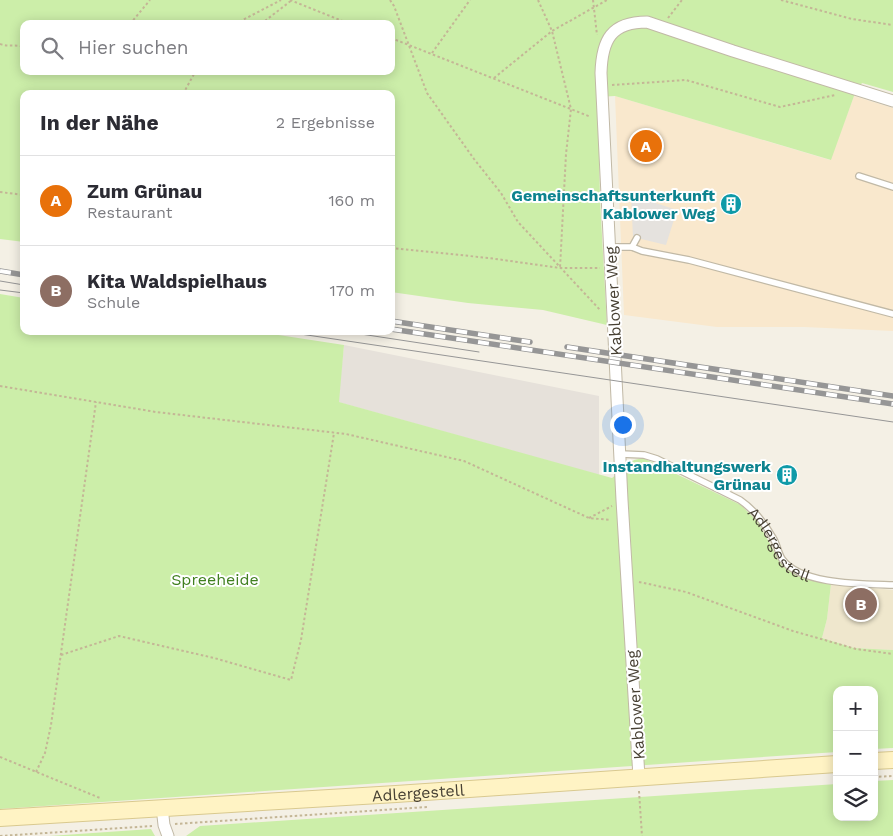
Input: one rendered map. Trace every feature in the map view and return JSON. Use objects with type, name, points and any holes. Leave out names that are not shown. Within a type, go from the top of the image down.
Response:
[{"type":"main road","points":[[878,761],[893,760]]},
{"type":"main road","name":"Adlergestell","points":[[0,818],[833,764]]},
{"type":"street","name":"Kablower Weg","points":[[639,777],[622,500],[602,86],[603,51],[606,41],[624,25],[635,22],[647,22],[893,101]]},
{"type":"street","points":[[162,807],[166,830]]},
{"type":"lane","points":[[859,176],[893,186]]},
{"type":"lane","points":[[632,246],[637,238]]},
{"type":"lane","points":[[610,247],[632,246],[642,251],[689,260],[893,314]]},
{"type":"lane","name":"Adlergestell","points":[[621,454],[644,455],[656,459],[740,500],[751,509],[774,539],[781,558],[787,565],[798,572],[808,576],[849,583],[893,586]]},
{"type":"path","points":[[134,20],[150,0]]},
{"type":"path","points":[[243,20],[281,0]]},
{"type":"path","points":[[266,20],[291,0],[340,20]]},
{"type":"path","points":[[390,0],[427,93],[474,160],[501,193],[518,222],[602,312],[613,317]]},
{"type":"path","points":[[432,53],[470,0]]},
{"type":"path","points":[[538,0],[552,31],[572,109],[566,154],[560,268]]},
{"type":"path","points":[[593,0],[597,38]]},
{"type":"path","points":[[494,79],[552,31],[607,0]]},
{"type":"path","points":[[661,26],[682,0]]},
{"type":"path","points":[[781,0],[852,18],[893,25]]},
{"type":"path","points":[[395,40],[593,118],[604,120]]},
{"type":"path","points":[[0,44],[6,46],[20,45]]},
{"type":"path","points":[[185,90],[193,75]]},
{"type":"path","points":[[602,86],[686,80],[780,107],[854,89]]},
{"type":"path","points":[[0,192],[20,194]]},
{"type":"path","points":[[395,248],[560,268],[611,268]]},
{"type":"path","points":[[0,386],[156,412],[346,434],[464,461],[589,518],[624,521]]},
{"type":"path","points":[[36,772],[45,753],[51,725],[96,402]]},
{"type":"path","points":[[61,655],[119,636],[214,658],[291,680],[300,640],[334,432]]},
{"type":"path","points":[[589,518],[622,500]]},
{"type":"path","points":[[627,580],[686,592],[793,631],[856,649],[893,654]]},
{"type":"path","points":[[0,757],[98,797],[119,810]]},
{"type":"path","points":[[878,777],[893,776]]},
{"type":"path","points":[[640,805],[642,836]]},
{"type":"path","points":[[0,836],[166,830],[430,807]]},
{"type":"shaded area","points":[[615,96],[830,160],[854,96],[893,108],[893,331],[804,327],[717,327],[624,315]]},
{"type":"shaded area","points":[[631,195],[677,210],[666,245],[633,237]]},
{"type":"shaded area","points":[[344,345],[599,396],[599,475],[338,402]]},
{"type":"shaded area","points":[[831,584],[893,590],[893,650],[854,648],[822,638],[827,619]]},
{"type":"green space","points":[[0,0],[893,0],[893,92],[862,83],[854,96],[831,160],[615,96],[598,97],[600,200],[607,325],[543,310],[468,303],[395,293],[395,90],[20,90],[20,242],[0,239]]},
{"type":"green space","name":"Spreeheide","points":[[0,294],[20,297],[20,335],[278,335],[344,345],[339,402],[612,478],[634,460],[643,458],[741,505],[758,522],[781,564],[797,576],[831,584],[827,619],[822,638],[854,648],[893,650],[893,748],[878,749],[878,686],[833,686],[833,752],[0,809]]},
{"type":"green space","points":[[893,780],[893,836],[186,836],[200,826],[833,784],[833,821],[878,821],[878,781]]},
{"type":"green space","points":[[151,829],[155,836],[49,836]]},
{"type":"tram line","points":[[0,281],[20,284]]},
{"type":"tram line","points":[[0,290],[20,292]]},
{"type":"tram line","points":[[307,335],[893,422]]},
{"type":"tram line","points":[[367,335],[479,352]]},
{"type":"railway","points":[[0,271],[20,274]]},
{"type":"railway","points":[[395,322],[530,342]]},
{"type":"railway","points":[[395,330],[893,404]]},
{"type":"railway","points":[[567,347],[893,396]]},
{"type":"place","name":"Zum Grünau","points":[[646,146]]},
{"type":"place","name":"Gemeinschaftsunterkunft Kablower Weg","points":[[731,204]]},
{"type":"place","name":"Instandhaltungswerk Grünau","points":[[787,475]]},
{"type":"place","name":"Kita Waldspielhaus","points":[[861,604]]}]
